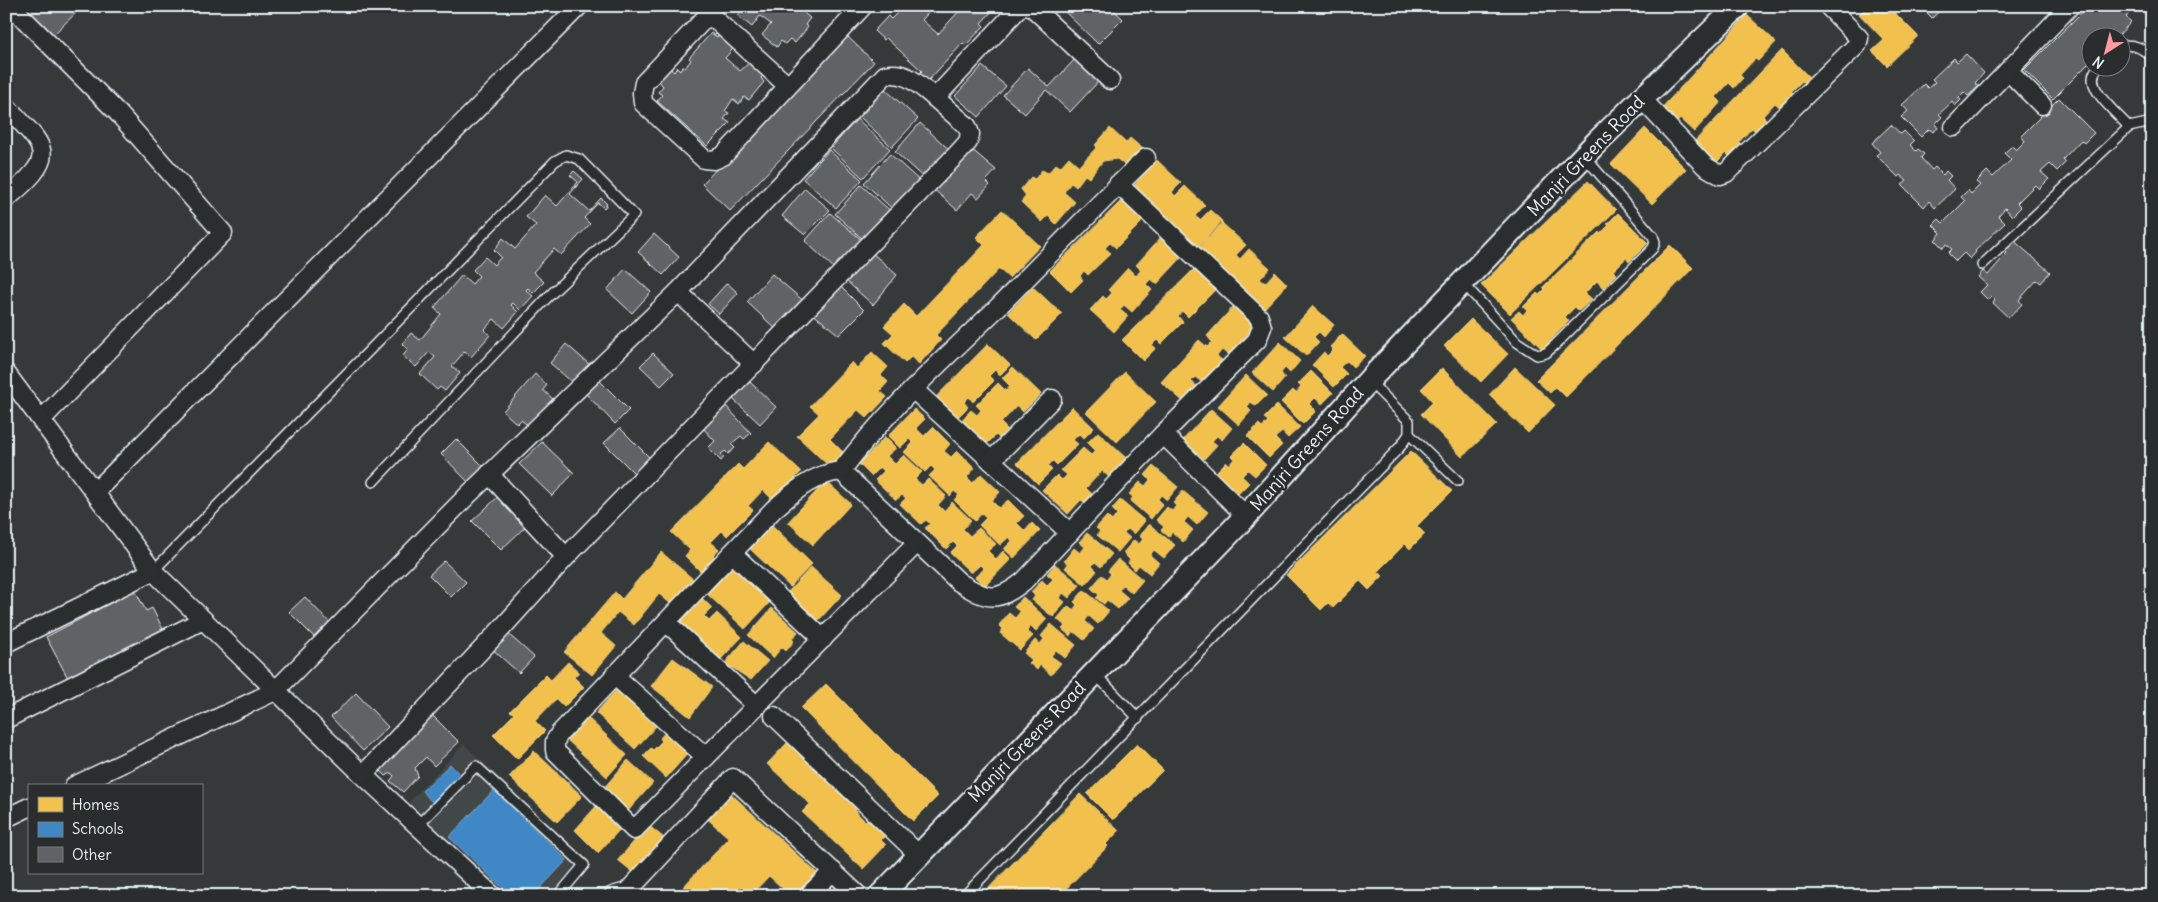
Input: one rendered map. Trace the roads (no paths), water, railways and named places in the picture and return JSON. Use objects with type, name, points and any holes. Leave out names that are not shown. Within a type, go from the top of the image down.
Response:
[{"type":"street","points":[[10,6],[118,113],[223,233],[41,420]]},
{"type":"street","points":[[94,492],[579,6]]},
{"type":"street","points":[[788,86],[713,10],[644,83],[642,93],[643,103],[704,159],[714,160],[724,156],[863,6]]},
{"type":"street","points":[[935,98],[1021,6]]},
{"type":"street","points":[[1031,6],[1110,80]]},
{"type":"street","name":"Manjri Greens Road","points":[[880,896],[1246,516],[1369,380],[1464,284],[1584,156],[1641,98],[1738,6]]},
{"type":"street","points":[[1641,98],[1705,166],[1720,174],[1726,173],[1858,45],[1858,38],[1854,31],[1828,6]]},
{"type":"street","points":[[1954,127],[2070,6]]},
{"type":"street","points":[[2008,71],[2042,105]]},
{"type":"street","points":[[78,784],[275,691],[489,474],[678,292],[885,75],[896,72],[906,76],[967,126],[970,134],[968,142],[811,307],[566,557],[363,775]]},
{"type":"street","points":[[6,106],[38,140],[43,153],[38,168],[6,199]]},
{"type":"street","points":[[917,543],[634,830],[555,751],[555,741],[560,733],[774,509],[795,492],[826,473],[841,471],[860,445],[913,389],[1146,158]]},
{"type":"street","points":[[841,471],[959,582],[978,595],[993,598],[1008,594],[1024,581],[1163,434],[1257,340],[1262,327],[1259,317],[1118,184]]},
{"type":"street","points":[[678,292],[754,364]]},
{"type":"street","points":[[6,373],[153,571],[275,691],[493,896]]},
{"type":"street","points":[[913,389],[1070,533]]},
{"type":"street","points":[[991,461],[1052,399]]},
{"type":"street","points":[[1163,434],[1246,516]]},
{"type":"street","points":[[489,474],[566,557]]},
{"type":"street","points":[[732,553],[823,639]]},
{"type":"street","points":[[6,643],[153,571]]},
{"type":"street","points":[[6,719],[203,620]]},
{"type":"street","points":[[666,622],[757,706]]},
{"type":"street","points":[[614,675],[706,757]]},
{"type":"street","points":[[774,716],[919,855]]},
{"type":"street","points":[[613,896],[626,892],[733,778],[859,896]]},
{"type":"street","points":[[6,818],[28,807]]},
{"type":"street","points":[[808,896],[833,871]]},
{"type":"lane","points":[[2130,44],[2144,50],[2152,57]]},
{"type":"lane","points":[[2092,78],[2094,88],[2129,127]]},
{"type":"lane","points":[[1982,265],[2129,127],[2152,122]]},
{"type":"lane","points":[[153,571],[555,161],[566,155],[579,159],[634,215],[549,296],[373,482]]},
{"type":"lane","points":[[1464,284],[1517,342],[1537,355],[1546,353],[1555,345],[1653,248],[1655,242],[1653,236],[1584,156]]},
{"type":"lane","points":[[964,896],[1400,448],[1409,434],[1409,421],[1369,380]]},
{"type":"lane","points":[[1409,434],[1458,481]]},
{"type":"lane","points":[[1094,673],[1138,718]]},
{"type":"lane","points":[[417,826],[476,766],[584,865],[558,896]]}]
